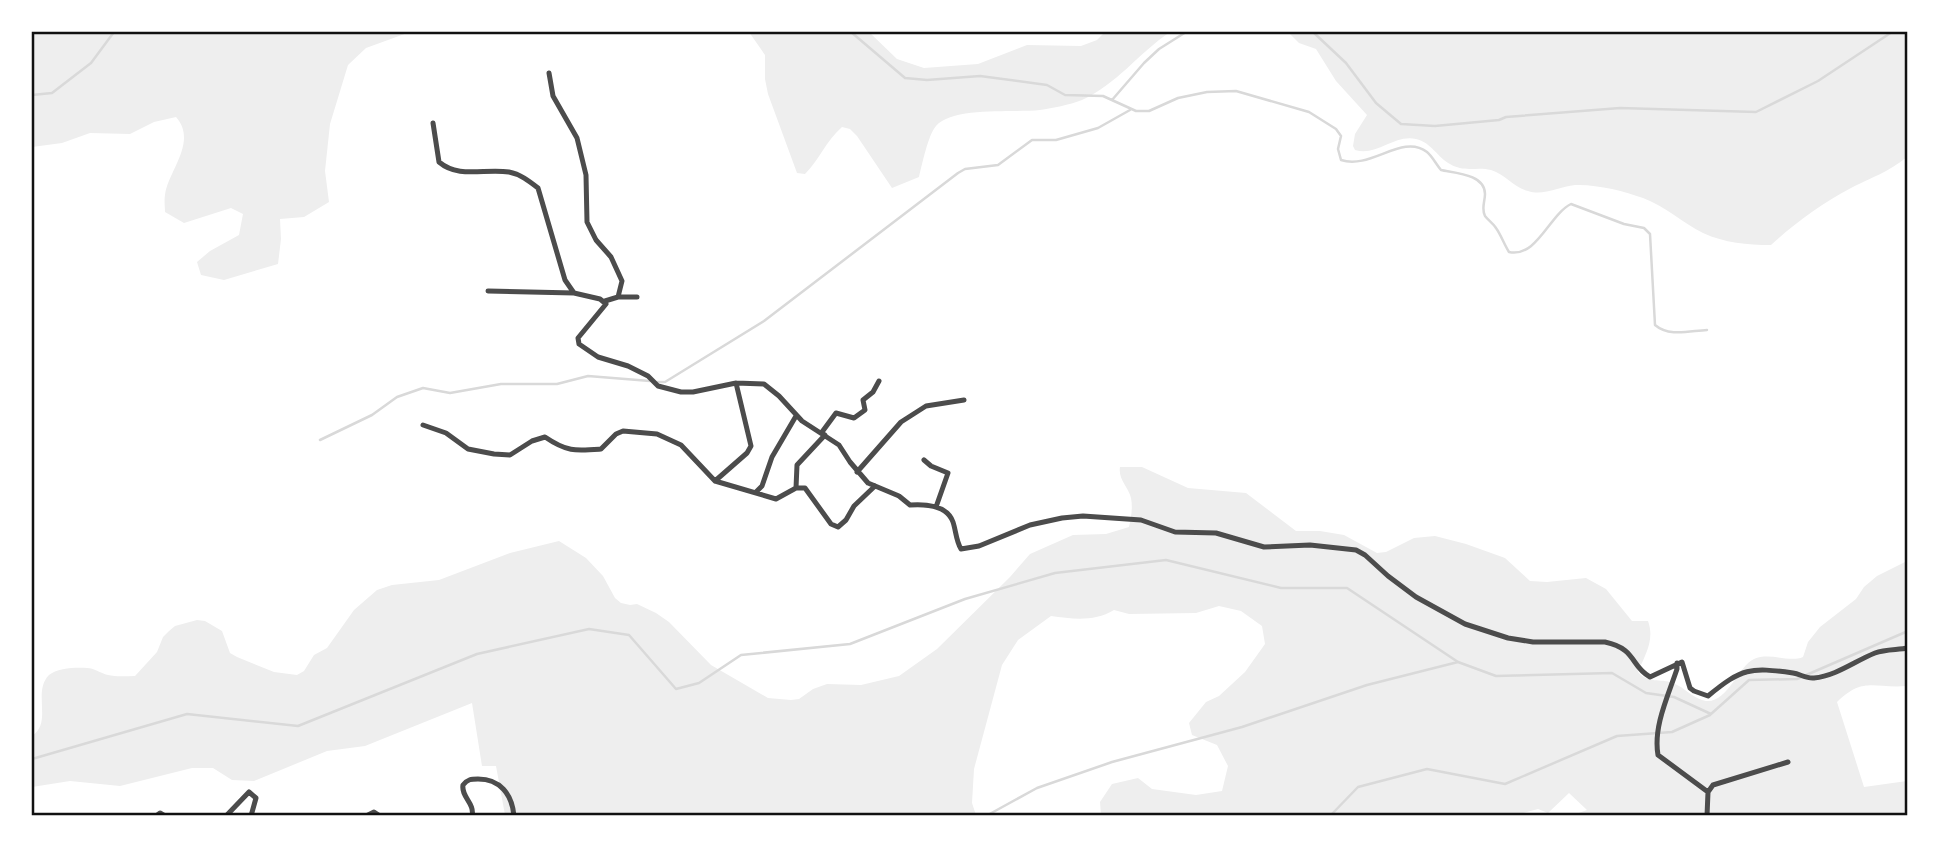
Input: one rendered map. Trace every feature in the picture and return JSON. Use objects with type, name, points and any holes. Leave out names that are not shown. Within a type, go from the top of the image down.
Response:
[{"type":"street","points":[[550,73],[553,96],[578,138],[586,175],[587,222],[596,240],[611,257],[622,281],[618,297]]},
{"type":"street","points":[[433,123],[439,162],[446,167],[461,172],[509,172],[525,178],[538,188],[565,280],[574,293]]},
{"type":"street","points":[[488,291],[574,293],[605,301],[618,297],[638,297]]},
{"type":"street","points":[[605,301],[604,308],[578,338],[579,344],[598,357],[648,376],[658,386],[693,392],[736,383],[764,384],[779,396],[796,416],[839,445],[857,472],[875,486],[899,496],[909,505],[924,504],[936,507],[951,516],[958,544],[963,549],[979,546],[1030,525],[1083,516],[1140,520],[1175,532],[1216,533],[1264,547],[1310,545],[1356,550],[1416,597],[1465,624],[1508,638],[1532,642],[1615,644],[1632,655],[1648,676],[1660,674],[1677,663],[1683,664],[1692,689],[1704,696],[1708,696],[1733,675],[1744,671],[1761,668],[1794,673],[1811,679],[1833,674],[1878,652],[1908,648]]},
{"type":"street","points":[[796,488],[797,465],[824,433],[836,413],[853,418],[865,410],[863,400],[873,392],[879,381]]},
{"type":"street","points":[[715,481],[747,453],[751,446],[736,383]]},
{"type":"street","points":[[857,472],[901,422],[926,406],[964,400]]},
{"type":"street","points":[[756,492],[762,486],[772,457],[796,416]]},
{"type":"street","points":[[423,425],[446,433],[468,449],[510,455],[532,441],[545,437],[561,448],[573,451],[601,449],[616,434],[623,431],[657,434],[681,445],[715,481],[776,499],[796,488],[805,488],[831,524],[838,527],[846,520],[854,506],[875,486]]},
{"type":"street","points":[[924,460],[930,466],[948,473],[936,507]]},
{"type":"street","points":[[1677,663],[1658,729],[1658,755],[1708,792]]},
{"type":"street","points":[[1707,816],[1708,792],[1713,785],[1788,762]]},
{"type":"street","points":[[472,816],[472,805],[464,794],[463,785],[470,779],[492,780],[505,789],[514,816]]},
{"type":"street","points":[[226,816],[248,792],[256,798],[251,816]]},
{"type":"street","points":[[366,816],[373,812],[380,816]]},
{"type":"street","points":[[156,816],[160,813],[165,816]]},
{"type":"shaded area","points":[[32,32],[410,32],[366,48],[348,65],[330,124],[325,171],[329,202],[304,217],[280,219],[278,264],[224,280],[201,275],[197,262],[210,251],[239,235],[243,214],[231,208],[184,223],[165,212],[167,186],[183,146],[182,127],[176,117],[154,122],[130,134],[90,133],[62,143],[32,147]]},
{"type":"shaded area","points":[[749,32],[869,32],[897,59],[924,68],[978,64],[1027,45],[1081,46],[1097,40],[1105,32],[1170,32],[1106,86],[1082,100],[1040,110],[970,113],[944,120],[930,136],[919,177],[892,188],[857,136],[850,129],[842,127],[805,174],[797,173],[768,94],[765,55]]},
{"type":"shaded area","points":[[1288,32],[1907,32],[1907,157],[1819,207],[1771,245],[1728,241],[1703,233],[1659,205],[1635,195],[1610,188],[1583,185],[1545,192],[1528,191],[1491,170],[1455,167],[1426,143],[1416,139],[1400,140],[1370,151],[1355,150],[1355,134],[1367,115],[1336,81],[1316,49],[1299,43]]},
{"type":"shaded area","points":[[1120,467],[1142,467],[1188,488],[1246,493],[1296,531],[1344,535],[1377,553],[1386,552],[1414,538],[1435,536],[1505,558],[1530,581],[1586,578],[1606,589],[1632,621],[1648,621],[1650,641],[1638,672],[1650,679],[1673,683],[1706,701],[1721,696],[1743,668],[1754,659],[1803,657],[1808,642],[1820,627],[1856,599],[1864,587],[1877,576],[1907,561],[1907,686],[1862,686],[1837,702],[1864,787],[1907,781],[1907,815],[1573,815],[1587,810],[1569,793],[1548,813],[1538,809],[1515,815],[1101,815],[1100,802],[1112,784],[1138,778],[1152,789],[1196,795],[1222,791],[1228,766],[1217,745],[1192,735],[1189,723],[1206,702],[1219,696],[1245,672],[1265,644],[1262,626],[1241,611],[1219,606],[1196,613],[1129,614],[1114,610],[1091,618],[1051,616],[1018,640],[1002,665],[974,769],[972,803],[976,815],[505,815],[496,766],[482,766],[472,703],[365,746],[327,751],[254,781],[232,780],[213,768],[192,768],[120,786],[70,781],[32,787],[32,736],[41,723],[44,682],[49,675],[57,671],[83,668],[111,676],[135,676],[157,652],[163,637],[169,631],[175,626],[197,620],[205,621],[222,631],[230,653],[237,657],[274,672],[297,675],[304,671],[314,655],[327,648],[354,610],[377,590],[392,585],[439,580],[510,553],[559,541],[586,558],[603,576],[615,598],[621,603],[637,604],[656,613],[669,622],[711,665],[768,698],[799,699],[813,689],[827,684],[861,685],[899,676],[937,649],[1030,554],[1073,535],[1106,534],[1129,527],[1132,502],[1120,476]]},
{"type":"waterway","points":[[32,95],[52,93],[91,63],[114,32]]},
{"type":"waterway","points":[[851,32],[905,78],[927,80],[980,76],[1047,85],[1065,95],[1103,96],[1136,111],[1149,111],[1178,98],[1207,92],[1236,91],[1309,112],[1336,129],[1341,136],[1338,149],[1341,160],[1364,160],[1397,149],[1417,147],[1427,152],[1441,170],[1475,178],[1480,182],[1484,187],[1485,216],[1496,228],[1509,252],[1527,249],[1563,209],[1571,204],[1624,224],[1644,228],[1650,234],[1655,325],[1673,332],[1707,330]]},
{"type":"waterway","points":[[1112,100],[1159,49],[1186,32]]},
{"type":"waterway","points":[[1313,32],[1346,63],[1376,103],[1401,124],[1435,126],[1620,108],[1756,112],[1818,81],[1892,32]]},
{"type":"waterway","points":[[657,382],[665,382],[764,321],[958,173],[965,169],[998,165],[1032,140],[1056,140],[1098,128],[1130,110]]},
{"type":"waterway","points":[[320,440],[372,415],[397,397],[423,388],[450,393],[501,384],[557,384],[588,376],[650,381]]},
{"type":"waterway","points":[[32,759],[187,714],[298,726],[477,654],[589,629],[629,635],[676,689],[699,683],[741,655],[850,644],[965,599],[1055,573],[1166,560],[1281,588],[1347,588],[1458,662],[1496,676],[1612,673],[1646,693],[1674,697],[1711,714],[1749,680],[1797,679],[1908,631]]},
{"type":"waterway","points":[[986,816],[1037,788],[1112,762],[1242,727],[1367,685],[1458,662]]},
{"type":"waterway","points":[[1330,816],[1358,787],[1427,769],[1505,784],[1617,736],[1672,732],[1710,715]]}]
